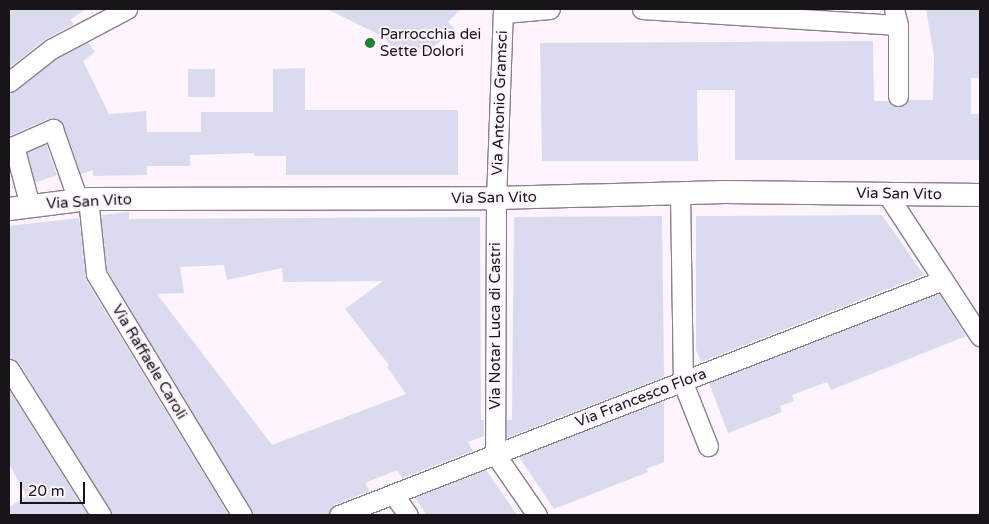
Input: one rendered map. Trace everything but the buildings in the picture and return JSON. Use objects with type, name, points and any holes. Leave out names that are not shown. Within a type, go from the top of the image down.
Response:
[{"type":"street","points":[[9,82],[93,16],[127,9]]},
{"type":"street","points":[[503,11],[550,9]]},
{"type":"street","points":[[642,9],[896,17],[898,96]]},
{"type":"street","name":"Via Antonio Gramsci","points":[[496,198],[503,11]]},
{"type":"street","name":"Via Raffaele Caroli","points":[[19,207],[14,146],[53,129],[83,199],[96,274],[242,515]]},
{"type":"street","points":[[680,193],[683,383],[708,446]]},
{"type":"street","name":"Via San Vito","points":[[19,207],[83,199],[496,198],[680,193],[980,196]]},
{"type":"street","points":[[886,194],[980,336]]},
{"type":"street","name":"Via Notar Luca di Castri","points":[[495,454],[496,198]]},
{"type":"street","name":"Via Francesco Flora","points":[[339,515],[683,383],[943,280]]},
{"type":"street","points":[[9,369],[101,515]]},
{"type":"street","points":[[495,454],[536,515]]},
{"type":"street","points":[[394,495],[408,515]]},
{"type":"place","name":"Parrocchia dei Sette Dolori","points":[[370,43]]}]
